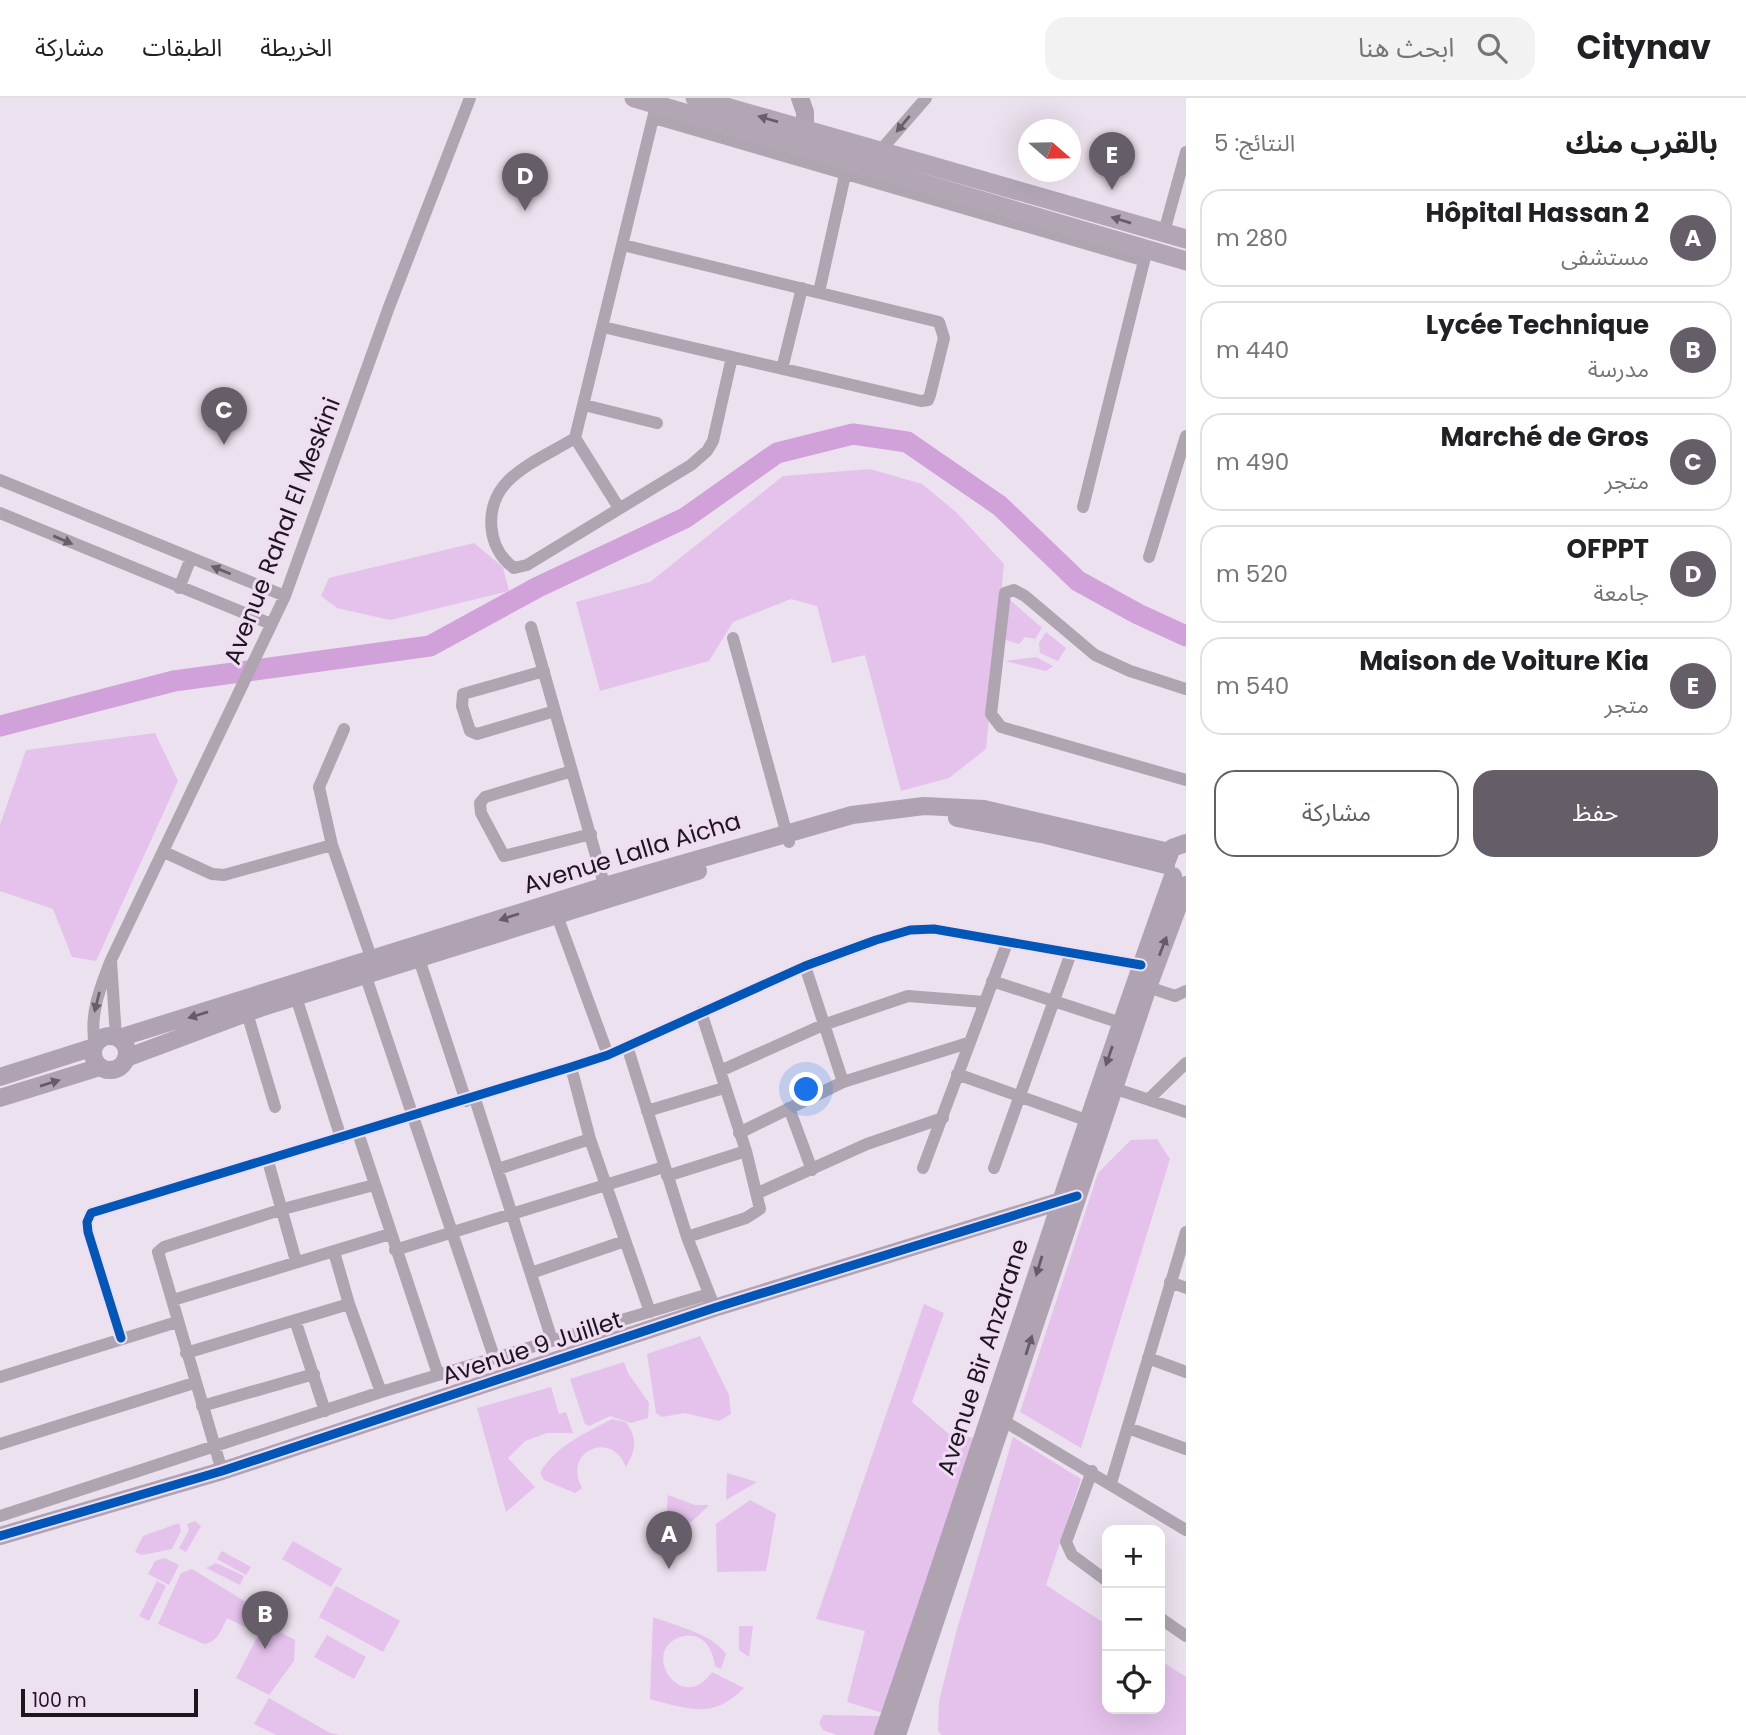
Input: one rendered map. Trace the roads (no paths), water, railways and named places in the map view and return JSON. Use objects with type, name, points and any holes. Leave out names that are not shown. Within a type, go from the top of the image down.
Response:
[{"type":"main road","points":[[634,98],[655,111],[1145,255],[1186,261]]},
{"type":"main road","points":[[695,98],[1186,239]]},
{"type":"street","points":[[800,98],[805,111],[805,130]]},
{"type":"street","points":[[880,151],[926,98]]},
{"type":"street","name":"Avenue Rahal El Meskini","points":[[94,1046],[92,1023],[95,1006],[111,960],[285,596],[468,101]]},
{"type":"street","points":[[732,357],[713,441],[708,451],[691,465],[521,568],[510,566],[494,543],[490,523],[507,482],[575,438],[655,111],[845,175],[1145,255],[1083,507]]},
{"type":"street","points":[[1164,232],[1186,152]]},
{"type":"street","points":[[819,292],[845,175]]},
{"type":"street","points":[[603,327],[921,401],[930,398],[943,338],[939,322],[623,245]]},
{"type":"street","points":[[782,369],[802,288]]},
{"type":"street","points":[[584,405],[657,423]]},
{"type":"street","points":[[1149,557],[1183,458],[1186,436]]},
{"type":"street","points":[[575,438],[619,508]]},
{"type":"street","points":[[0,480],[285,596]]},
{"type":"street","points":[[0,513],[271,624]]},
{"type":"street","points":[[179,587],[191,558]]},
{"type":"street","points":[[1186,688],[1130,671],[1095,655],[1025,596],[1014,590],[1005,593],[991,714],[1000,727],[1186,780]]},
{"type":"street","points":[[531,627],[606,892]]},
{"type":"street","points":[[733,638],[788,837]]},
{"type":"street","points":[[544,671],[465,694],[461,697],[462,706],[470,731],[475,734],[555,711]]},
{"type":"street","points":[[344,729],[319,787],[332,845],[372,960]]},
{"type":"street","points":[[572,771],[485,797],[480,803],[481,813],[503,856],[591,834]]},
{"type":"street","name":"Avenue Lalla Aicha","points":[[0,1098],[100,1067],[115,1069],[126,1058],[247,1013],[366,977],[606,892],[788,837],[874,822],[954,818],[1046,835],[1176,872]]},
{"type":"street","points":[[1176,872],[1177,845],[1186,843]]},
{"type":"street","points":[[164,852],[212,874],[224,875],[332,845]]},
{"type":"street","name":"Avenue Bir Anzarane","points":[[883,1735],[1077,1196],[1121,1023],[1176,872]]},
{"type":"street","name":"Avenue Bir Anzarane","points":[[897,1735],[999,1417],[1059,1201],[1086,1120],[1107,1086],[1148,987],[1176,872]]},
{"type":"street","points":[[555,909],[608,1055]]},
{"type":"street","name":"Avenue Lalla Aicha","points":[[0,1077],[94,1046],[103,1037],[118,1038],[372,960],[555,909]]},
{"type":"street","points":[[121,1338],[89,1232],[87,1217],[91,1213],[571,1068],[608,1055],[805,967],[876,940],[918,929],[933,929],[1141,965]]},
{"type":"street","points":[[923,1168],[1007,943]]},
{"type":"street","points":[[994,1168],[1071,953]]},
{"type":"street","points":[[419,959],[498,1169],[552,1340]]},
{"type":"street","points":[[111,960],[118,1038],[126,1047],[126,1058]]},
{"type":"street","points":[[805,967],[843,1082]]},
{"type":"street","points":[[366,977],[494,1357]]},
{"type":"street","points":[[992,981],[1121,1023]]},
{"type":"street","points":[[1148,987],[1175,996],[1186,991]]},
{"type":"street","points":[[720,1071],[823,1025],[908,996],[984,1002]]},
{"type":"street","points":[[296,997],[341,1138]]},
{"type":"street","points":[[687,1237],[757,1213],[760,1209],[746,1151],[701,1012]]},
{"type":"street","points":[[247,1013],[275,1107]]},
{"type":"street","points":[[739,1133],[843,1082],[968,1044]]},
{"type":"street","points":[[94,1046],[94,1058],[100,1067]]},
{"type":"street","points":[[0,1516],[381,1391],[650,1312],[712,1301],[687,1237],[627,1046]]},
{"type":"street","points":[[1150,1098],[1186,1063]]},
{"type":"street","points":[[571,1068],[590,1139],[650,1312]]},
{"type":"street","points":[[957,1074],[1086,1120]]},
{"type":"street","points":[[1107,1086],[1186,1112]]},
{"type":"street","points":[[647,1111],[724,1088]]},
{"type":"street","points":[[789,1108],[813,1170]]},
{"type":"street","points":[[758,1193],[867,1144],[943,1118]]},
{"type":"street","points":[[358,1133],[438,1374]]},
{"type":"street","points":[[498,1169],[590,1139]]},
{"type":"street","points":[[396,1250],[607,1184],[746,1151]]},
{"type":"street","points":[[268,1161],[296,1261]]},
{"type":"street","points":[[222,1471],[194,1383],[173,1300],[158,1259],[161,1249],[283,1209],[374,1185]]},
{"type":"street","name":"Avenue 9 Juillet","points":[[0,1536],[222,1471],[712,1301],[1077,1196]]},
{"type":"street","points":[[173,1300],[390,1234]]},
{"type":"street","points":[[1111,1483],[1185,1239]]},
{"type":"street","points":[[531,1273],[625,1241]]},
{"type":"street","points":[[334,1252],[349,1304],[381,1391]]},
{"type":"street","points":[[1170,1282],[1186,1288]]},
{"type":"street","points":[[186,1353],[349,1304]]},
{"type":"street","points":[[295,1320],[325,1411]]},
{"type":"street","points":[[0,1377],[177,1322]]},
{"type":"street","points":[[1148,1358],[1186,1371]]},
{"type":"street","points":[[202,1406],[314,1374]]},
{"type":"street","points":[[0,1444],[194,1383]]},
{"type":"street","points":[[999,1417],[1186,1530]]},
{"type":"street","points":[[1128,1428],[1186,1449]]},
{"type":"street","points":[[1092,1471],[1066,1542],[1072,1555],[1102,1577]]},
{"type":"street","points":[[1165,1621],[1186,1636]]},
{"type":"waterway","points":[[0,726],[174,681],[430,646],[538,587],[685,518],[777,453],[853,434],[907,442],[1000,506],[1078,581],[1138,614],[1186,636]]},
{"type":"place","name":"Maison de Voiture Kia","points":[[1112,190]]},
{"type":"place","name":"OFPPT","points":[[525,211]]},
{"type":"place","name":"Marché de Gros","points":[[224,445]]},
{"type":"place","name":"Hôpital Hassan 2","points":[[669,1569]]},
{"type":"place","name":"Lycée Technique","points":[[265,1649]]}]
